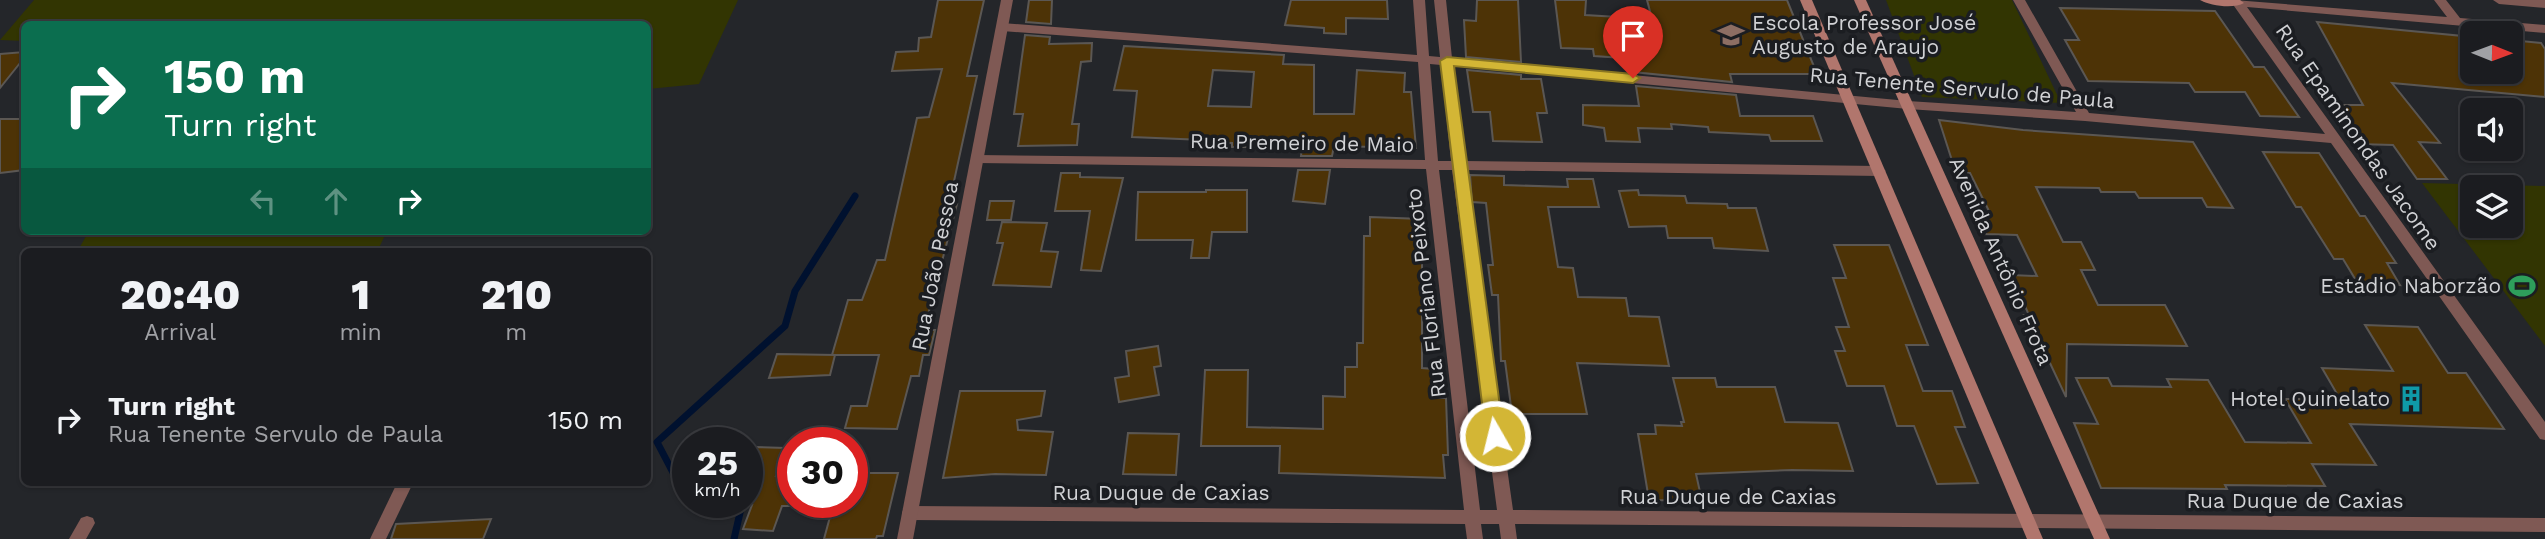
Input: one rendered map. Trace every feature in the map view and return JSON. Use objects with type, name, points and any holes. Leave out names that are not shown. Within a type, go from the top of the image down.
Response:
[{"type":"main road","points":[[1806,0],[2035,539]]},
{"type":"main road","name":"Avenida Antônio Frota","points":[[1860,0],[2102,539]]},
{"type":"main road","points":[[2206,0],[2237,1]]},
{"type":"street","name":"Rua João Pessoa","points":[[905,539],[1007,0]]},
{"type":"street","name":"Rua Floriano Peixoto","points":[[1419,0],[1432,166],[1475,539]]},
{"type":"street","points":[[1440,0],[1458,166],[1508,539]]},
{"type":"street","points":[[2019,0],[2085,117]]},
{"type":"street","points":[[2440,0],[2456,21]]},
{"type":"street","points":[[2499,0],[2545,4]]},
{"type":"street","points":[[2237,1],[2545,29]]},
{"type":"street","name":"Rua Epaminondas Jacome","points":[[2237,1],[2545,433]]},
{"type":"street","name":"Rua Tenente Servulo de Paula","points":[[1002,27],[1447,61],[1908,106],[2085,117],[2333,139]]},
{"type":"street","name":"Rua Premeiro de Maio","points":[[977,159],[1879,171]]},
{"type":"street","points":[[378,539],[404,486]]},
{"type":"street","name":"Rua Duque de Caxias","points":[[910,513],[2545,524]]},
{"type":"street","points":[[77,539],[87,523]]},
{"type":"shaded area","points":[[34,0],[738,0],[699,84],[651,89],[651,21],[21,21],[21,41],[0,40]]},
{"type":"shaded area","points":[[1886,0],[2012,0],[2061,103],[1922,97]]},
{"type":"shaded area","name":"Estádio Naborzão","points":[[2422,183],[2460,184],[2460,233]]},
{"type":"shaded area","name":"Estádio Naborzão","points":[[2523,185],[2545,186],[2545,346],[2464,238],[2523,238]]},
{"type":"shaded area","points":[[87,235],[385,235],[379,248],[79,248]]},
{"type":"building","points":[[938,0],[984,0],[967,76],[977,76],[949,204],[957,204],[924,330],[935,330],[929,355],[923,355],[919,376],[911,376],[897,429],[845,427],[851,406],[867,406],[879,355],[832,355],[848,300],[862,300],[877,260],[885,260],[917,118],[929,117],[942,69],[892,71],[896,52],[918,51],[919,38],[931,37]]},
{"type":"building","points":[[1029,0],[1052,0],[1051,24],[1026,22]]},
{"type":"building","points":[[1291,0],[1387,0],[1388,19],[1346,18],[1346,34],[1324,33],[1324,28],[1285,25]]},
{"type":"building","points":[[1477,0],[1518,0],[1521,62],[1466,57],[1464,20],[1476,21]]},
{"type":"building","name":"Escola Professor José Augusto de Araujo","points":[[1555,0],[1586,0],[1585,15],[1652,19],[1647,0],[1787,0],[1817,74],[1730,74],[1732,82],[1633,72],[1631,62],[1623,62],[1623,58],[1594,56],[1593,49],[1561,48]]},
{"type":"building","points":[[2060,8],[2215,11],[2254,67],[2264,67],[2299,117],[2260,116],[2245,92],[2195,92],[2189,83],[2088,81],[2065,40],[2079,40]]},
{"type":"building","points":[[2317,22],[2460,36],[2460,84],[2524,84],[2524,41],[2541,43],[2545,49],[2545,97],[2392,83],[2440,143],[2419,142],[2447,179],[2417,179],[2393,145],[2357,144],[2328,105],[2363,105]]},
{"type":"building","points":[[1025,35],[1050,37],[1049,44],[1092,43],[1091,61],[1081,62],[1072,124],[1079,124],[1077,145],[1018,146],[1023,114],[1014,114]]},
{"type":"building","points":[[1124,46],[1284,55],[1283,64],[1314,65],[1314,114],[1354,114],[1357,70],[1405,73],[1404,92],[1411,92],[1416,148],[1334,146],[1332,156],[1301,156],[1303,140],[1260,140],[1260,147],[1232,147],[1232,143],[1204,140],[1132,137],[1137,91],[1114,90]],"holes":[[[1213,70],[1254,72],[1251,107],[1208,106]]]},
{"type":"building","points":[[21,52],[21,62],[0,88],[0,54]]},
{"type":"building","points":[[1467,70],[1521,75],[1521,79],[1541,79],[1547,113],[1537,113],[1542,142],[1493,141],[1490,112],[1473,112]]},
{"type":"building","points":[[1636,86],[1736,95],[1740,116],[1813,116],[1822,141],[1771,141],[1769,135],[1709,132],[1708,127],[1671,124],[1672,129],[1638,128],[1640,142],[1606,141],[1604,128],[1583,125],[1583,105],[1639,106]]},
{"type":"building","points":[[0,119],[21,119],[21,170],[0,173]]},
{"type":"building","points":[[1939,120],[2023,130],[2193,142],[2233,208],[2207,207],[2202,198],[2139,198],[2135,192],[2101,192],[2099,188],[2036,187],[2063,242],[2081,242],[2095,270],[2081,270],[2098,305],[2165,305],[2187,346],[2067,344],[2066,397],[2041,344],[2037,344],[2024,315],[2029,315],[2011,275],[2037,276],[2017,235],[1986,234],[1977,213],[1990,213],[1970,173],[1956,173]]},
{"type":"building","points":[[2263,152],[2319,153],[2360,216],[2365,216],[2396,263],[2387,263],[2400,285],[2357,282],[2343,259],[2334,259],[2301,207],[2296,207]]},
{"type":"building","points":[[1298,170],[1330,170],[1325,204],[1293,201]]},
{"type":"building","points":[[1061,173],[1080,173],[1080,177],[1123,178],[1101,271],[1081,270],[1090,211],[1055,211]]},
{"type":"building","points":[[1470,175],[1504,176],[1504,185],[1568,187],[1567,179],[1593,179],[1599,207],[1548,207],[1558,267],[1573,268],[1578,297],[1626,298],[1629,316],[1659,317],[1669,366],[1577,363],[1587,414],[1512,414],[1505,361],[1501,361],[1498,295],[1492,295],[1488,265],[1493,265],[1486,203],[1472,202]]},
{"type":"building","points":[[1247,190],[1247,232],[1212,232],[1209,258],[1191,258],[1193,240],[1136,240],[1138,192]]},
{"type":"building","points":[[1638,190],[1639,195],[1685,196],[1687,203],[1756,208],[1768,251],[1714,248],[1712,238],[1668,238],[1666,226],[1629,227],[1619,191]]},
{"type":"building","points":[[990,201],[1014,201],[1011,220],[987,220]]},
{"type":"building","points":[[1370,217],[1422,219],[1422,368],[1434,369],[1436,398],[1446,398],[1448,455],[1443,455],[1445,478],[1279,473],[1280,446],[1201,446],[1205,370],[1248,370],[1247,427],[1323,429],[1323,396],[1345,397],[1345,367],[1357,367],[1357,343],[1363,343],[1364,236],[1370,236]]},
{"type":"building","points":[[1002,222],[1047,223],[1041,251],[1058,252],[1051,287],[993,285],[1003,243],[997,243]]},
{"type":"building","points":[[1834,245],[1889,245],[1928,345],[1906,345],[1923,391],[1952,391],[1965,427],[1955,427],[1978,483],[1937,484],[1914,426],[1897,426],[1884,386],[1847,386],[1835,351],[1845,351],[1836,327],[1849,327],[1833,278],[1846,278]]},
{"type":"building","points":[[2365,325],[2418,327],[2448,373],[2466,373],[2504,429],[2350,424],[2376,465],[2312,464],[2325,486],[2225,485],[2227,489],[2101,488],[2074,423],[2098,424],[2076,378],[2108,378],[2112,386],[2171,387],[2167,379],[2208,380],[2245,442],[2311,443],[2285,399],[2340,399],[2322,368],[2393,371]]},
{"type":"building","points":[[1158,346],[1161,366],[1154,367],[1159,395],[1119,402],[1115,378],[1129,376],[1126,351]]},
{"type":"building","points":[[777,354],[835,355],[830,375],[769,378]]},
{"type":"building","points":[[1673,378],[1715,378],[1717,387],[1775,387],[1785,422],[1838,423],[1853,471],[1792,470],[1696,474],[1702,501],[1649,500],[1638,434],[1656,434],[1655,425],[1682,426],[1681,422],[1684,422]]},
{"type":"building","points":[[960,391],[1045,391],[1041,416],[1017,420],[1018,430],[1053,432],[1046,475],[995,474],[943,478]]},
{"type":"building","points":[[1128,433],[1179,434],[1176,475],[1123,474]]},
{"type":"building","points":[[763,447],[777,448],[778,518],[773,531],[743,529],[747,518],[763,518]]},
{"type":"building","points":[[868,473],[898,473],[883,536],[877,536],[876,539],[824,539],[830,518],[868,518]]},
{"type":"building","points":[[491,519],[483,539],[391,539],[396,524]]},
{"type":"waterway","points":[[674,427],[785,326],[795,291],[855,196]]},
{"type":"waterway","points":[[672,428],[657,442],[672,471]]},
{"type":"waterway","points":[[734,539],[739,518]]},
{"type":"place","name":"Escola Professor José Augusto de Araujo","points":[[1731,35]]},
{"type":"place","name":"Estádio Naborzão","points":[[2522,286]]},
{"type":"place","name":"Hotel Quinelato","points":[[2411,399]]},
{"type":"route","points":[[1495,436],[1458,166],[1447,61],[1633,78]]}]
